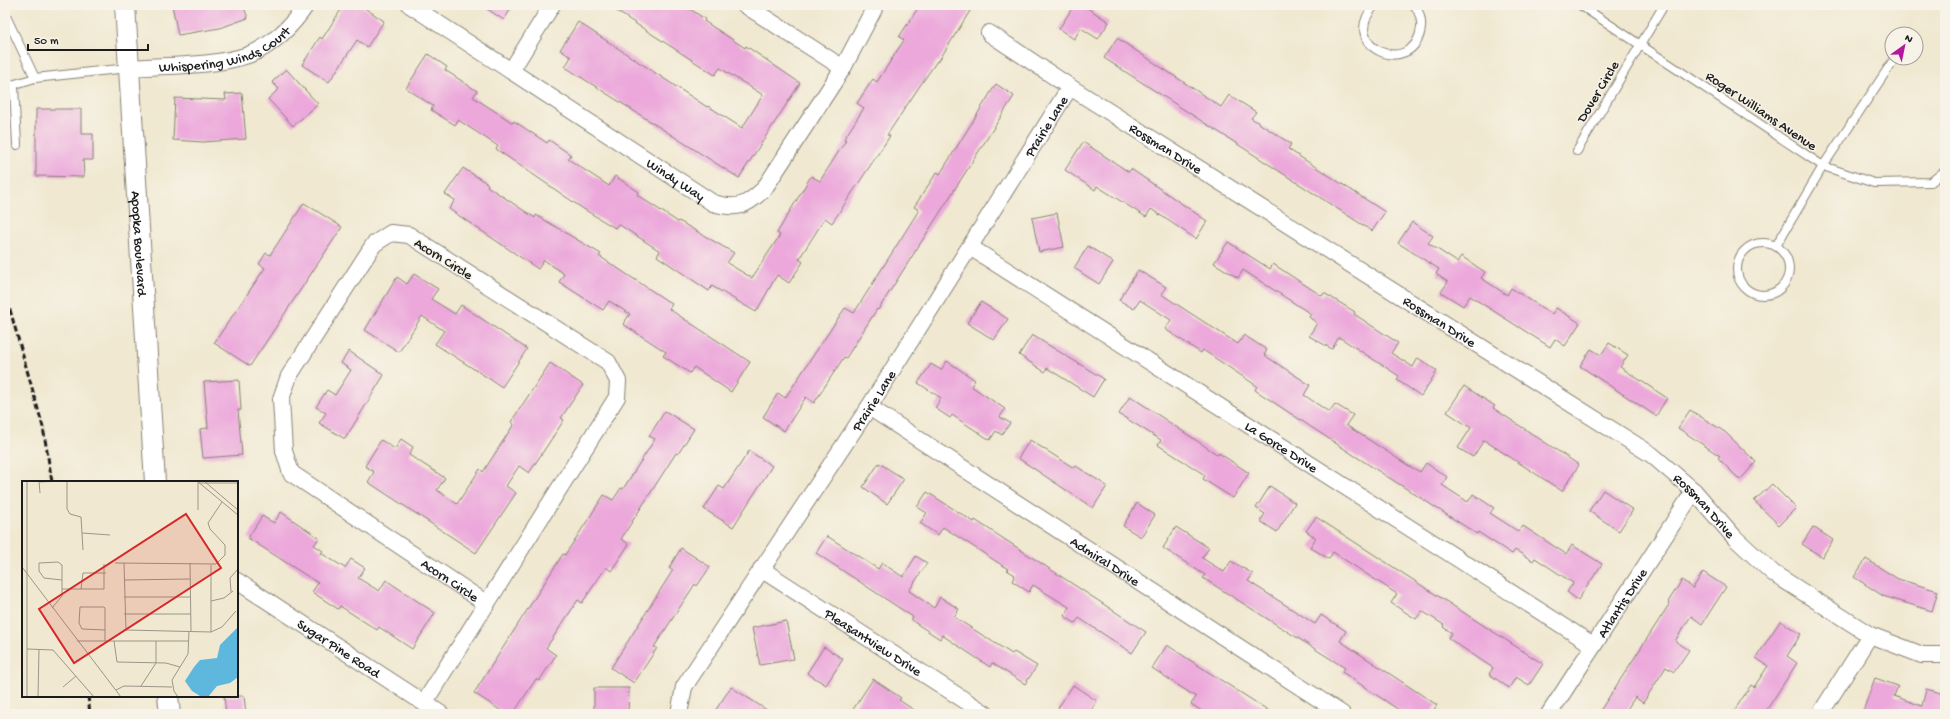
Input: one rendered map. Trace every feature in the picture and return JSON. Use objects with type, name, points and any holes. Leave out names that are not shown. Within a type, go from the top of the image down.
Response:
[{"type":"street","name":"Apopka Boulevard","points":[[125,5],[155,481]]},
{"type":"street","name":"Whispering Winds Court","points":[[129,68],[214,62],[249,55],[272,41],[297,18],[306,5]]},
{"type":"street","name":"Windy Way","points":[[410,5],[713,203],[731,208],[749,203],[764,188],[843,68],[876,5]]},
{"type":"street","points":[[511,71],[552,5]]},
{"type":"street","points":[[745,5],[843,68]]},
{"type":"street","name":"Rossman Drive","points":[[989,33],[1070,87],[1652,455],[1694,491],[1735,538],[1773,573],[1870,635],[1922,655],[1945,655]]},
{"type":"street","name":"Prairie Lane","points":[[679,714],[684,687],[869,407],[1070,87]]},
{"type":"street","name":"Acorn Circle","points":[[424,703],[487,604],[617,397],[618,381],[608,362],[409,236],[391,234],[374,244],[289,376],[281,399],[284,451],[291,473],[487,604]]},
{"type":"street","name":"La Gorce Drive","points":[[970,248],[1593,645]]},
{"type":"street","name":"Admiral Drive","points":[[869,407],[1342,714]]},
{"type":"street","name":"Atlantis Drive","points":[[1549,714],[1694,491]]},
{"type":"street","name":"Pleasantview Drive","points":[[761,569],[986,714]]},
{"type":"street","name":"Sugar Pine Road","points":[[238,581],[441,714]]},
{"type":"street","points":[[1820,714],[1870,635]]},
{"type":"street","points":[[168,697],[170,714]]},
{"type":"lane","points":[[1375,5],[1368,13],[1365,24],[1365,37],[1373,48],[1381,54],[1392,56],[1403,53],[1412,47],[1420,37],[1421,23],[1417,7],[1414,5]]},
{"type":"lane","name":"Roger Williams Avenue","points":[[1580,5],[1823,166],[1874,183],[1931,182],[1945,171]]},
{"type":"lane","name":"Dover Circle","points":[[1577,151],[1664,5]]},
{"type":"lane","points":[[5,14],[35,78]]},
{"type":"lane","points":[[1776,246],[1823,166],[1890,66]]},
{"type":"lane","points":[[16,145],[9,87],[35,78],[129,68]]},
{"type":"lane","points":[[1760,242],[1776,246],[1788,259],[1788,277],[1784,284],[1774,292],[1762,295],[1753,293],[1740,282],[1737,265],[1739,257],[1744,250],[1751,245],[1760,242]]},
{"type":"building","points":[[172,5],[243,5],[248,18],[220,28],[178,35]]},
{"type":"building","points":[[344,5],[360,5],[384,21],[367,47],[357,40],[329,82],[302,65],[320,37],[322,39]]},
{"type":"building","points":[[481,5],[513,5],[504,20]]},
{"type":"building","points":[[607,5],[684,5],[705,19],[704,21],[745,48],[746,46],[800,83],[739,178],[565,67],[571,57],[560,50],[578,22],[707,107],[708,106],[742,128],[763,95],[720,68],[715,75]]},
{"type":"building","points":[[920,5],[962,5],[970,11],[938,62],[937,61],[887,135],[890,136],[832,223],[825,218],[799,259],[803,262],[789,283],[777,275],[756,312],[712,286],[709,291],[657,256],[660,251],[618,224],[615,228],[582,208],[496,149],[498,146],[458,120],[455,125],[431,110],[433,106],[406,88],[428,54],[447,67],[445,70],[477,91],[473,97],[513,123],[514,121],[547,143],[549,140],[571,155],[568,159],[609,186],[615,176],[639,192],[637,195],[678,222],[679,221],[734,253],[727,263],[752,278],[780,235],[777,233],[811,176],[820,181],[846,140],[844,139],[864,108],[857,103],[873,79],[877,82],[904,40],[899,37]]},
{"type":"building","points":[[1074,5],[1083,5],[1109,22],[1098,39],[1081,28],[1074,39],[1059,29]]},
{"type":"building","points":[[1117,38],[1221,107],[1229,95],[1256,112],[1251,118],[1291,144],[1288,149],[1385,212],[1372,231],[1104,58]]},
{"type":"building","points":[[286,69],[318,104],[293,126],[268,99],[279,89],[272,82]]},
{"type":"building","points":[[996,84],[1014,96],[846,358],[844,357],[814,403],[806,397],[784,431],[763,417],[778,393],[785,398],[845,308],[854,313],[919,210],[914,207],[937,172],[940,174]]},
{"type":"building","points":[[242,93],[246,139],[203,142],[173,140],[175,98],[226,100],[225,94]]},
{"type":"building","points":[[36,109],[81,109],[81,134],[93,134],[93,160],[83,160],[84,177],[36,176]]},
{"type":"building","points":[[1083,142],[1129,172],[1131,169],[1207,221],[1196,239],[1151,209],[1146,217],[1097,186],[1095,190],[1065,170]]},
{"type":"building","points":[[463,168],[535,218],[536,215],[601,254],[599,256],[672,304],[669,309],[750,362],[731,392],[694,367],[690,373],[663,356],[666,352],[623,324],[630,314],[609,301],[603,310],[559,282],[564,274],[544,260],[538,269],[449,209],[455,200],[445,194]]},
{"type":"building","points":[[304,203],[342,227],[250,366],[214,343],[265,268],[259,264],[266,253],[270,255]]},
{"type":"building","points":[[1057,213],[1064,247],[1039,252],[1032,218]]},
{"type":"building","points":[[1412,222],[1433,236],[1428,243],[1457,262],[1461,256],[1485,272],[1481,278],[1507,295],[1511,288],[1552,314],[1556,308],[1580,323],[1565,346],[1555,339],[1550,347],[1470,296],[1463,306],[1441,292],[1448,282],[1436,274],[1439,269],[1398,243]]},
{"type":"building","points":[[1228,242],[1270,269],[1273,264],[1322,296],[1324,293],[1355,312],[1354,314],[1398,343],[1391,353],[1413,367],[1418,358],[1437,371],[1421,396],[1397,380],[1399,376],[1339,337],[1332,349],[1309,336],[1317,323],[1309,317],[1311,314],[1243,270],[1238,278],[1214,263]]},
{"type":"building","points":[[1088,246],[1113,262],[1099,284],[1074,268]]},
{"type":"building","points":[[1138,270],[1166,287],[1161,294],[1238,344],[1244,335],[1267,350],[1264,355],[1310,385],[1304,395],[1329,412],[1335,404],[1353,415],[1346,425],[1409,466],[1420,472],[1426,463],[1447,477],[1442,485],[1468,502],[1473,494],[1494,508],[1490,513],[1519,532],[1523,526],[1566,554],[1572,545],[1602,564],[1578,600],[1567,592],[1573,583],[1535,558],[1533,561],[1515,550],[1512,554],[1478,532],[1477,534],[1352,454],[1255,390],[1257,386],[1203,350],[1201,353],[1165,329],[1171,320],[1140,300],[1134,309],[1119,300]]},
{"type":"building","points":[[414,274],[438,289],[431,299],[455,314],[461,305],[527,349],[502,387],[435,344],[444,331],[422,316],[399,352],[365,330],[397,277],[407,284]]},
{"type":"building","points":[[981,302],[1008,319],[994,340],[967,323]]},
{"type":"building","points":[[1032,335],[1104,379],[1093,397],[1047,368],[1045,372],[1019,355]]},
{"type":"building","points":[[1609,343],[1628,355],[1620,367],[1667,398],[1656,416],[1580,366],[1591,349],[1601,355]]},
{"type":"building","points":[[349,351],[384,375],[345,439],[319,423],[326,413],[316,407],[327,390],[335,395],[351,370],[341,363]]},
{"type":"building","points":[[947,361],[975,380],[971,386],[1005,409],[1000,417],[1010,423],[1002,435],[996,431],[990,440],[952,415],[950,418],[935,408],[941,398],[918,383],[931,364],[941,370]]},
{"type":"building","points":[[550,363],[583,385],[561,418],[564,420],[529,473],[519,466],[506,486],[516,493],[476,553],[368,482],[374,472],[365,466],[381,440],[395,449],[401,439],[413,447],[409,455],[445,478],[437,490],[457,504],[480,469],[483,472],[514,424],[511,422]]},
{"type":"building","points":[[239,380],[241,410],[238,410],[242,455],[203,458],[200,429],[208,428],[204,382]]},
{"type":"building","points":[[1464,386],[1495,406],[1493,408],[1579,465],[1562,491],[1484,440],[1473,457],[1458,448],[1471,428],[1447,412]]},
{"type":"building","points":[[1130,396],[1218,455],[1219,453],[1249,473],[1233,498],[1203,479],[1205,475],[1158,445],[1161,440],[1119,414]]},
{"type":"building","points":[[1690,410],[1725,432],[1756,462],[1740,480],[1718,458],[1720,456],[1678,428]]},
{"type":"building","points":[[665,411],[694,429],[678,454],[676,453],[621,539],[629,544],[611,571],[606,567],[582,603],[578,600],[546,648],[556,655],[539,681],[536,679],[513,714],[506,714],[474,693],[563,554],[565,555],[604,495],[613,500],[621,488],[623,489],[655,439],[649,436]]},
{"type":"building","points":[[1030,440],[1074,468],[1076,466],[1107,486],[1093,508],[1018,458]]},
{"type":"building","points":[[749,451],[772,466],[733,527],[704,509],[719,486],[724,489]]},
{"type":"building","points":[[879,463],[904,479],[887,504],[863,487]]},
{"type":"building","points":[[1772,484],[1796,508],[1779,525],[1754,501]]},
{"type":"building","points":[[1270,486],[1295,503],[1277,532],[1260,521],[1265,514],[1256,508]]},
{"type":"building","points":[[1603,490],[1633,510],[1619,531],[1589,511]]},
{"type":"building","points":[[927,492],[974,522],[975,520],[1146,632],[1132,653],[1079,618],[1075,623],[1064,616],[1069,607],[1033,585],[1029,592],[1012,581],[1015,575],[1007,570],[1008,569],[943,527],[938,535],[920,523],[927,513],[917,507]]},
{"type":"building","points":[[1137,503],[1155,515],[1141,537],[1123,526]]},
{"type":"building","points":[[281,512],[319,538],[314,545],[323,551],[321,553],[345,568],[351,559],[365,568],[358,578],[379,591],[386,580],[435,613],[412,649],[379,627],[377,630],[340,606],[338,609],[312,592],[318,583],[248,538],[262,516],[274,523]]},
{"type":"building","points":[[1316,517],[1543,664],[1529,685],[1516,677],[1509,688],[1489,674],[1493,668],[1448,638],[1452,633],[1443,627],[1444,625],[1422,611],[1416,619],[1391,603],[1397,594],[1333,552],[1329,559],[1310,547],[1316,538],[1306,531]]},
{"type":"building","points":[[1176,527],[1209,548],[1202,558],[1224,572],[1231,561],[1253,574],[1248,581],[1315,624],[1321,615],[1346,631],[1340,641],[1437,705],[1431,714],[1405,714],[1342,672],[1345,668],[1203,578],[1205,575],[1163,548]]},
{"type":"building","points":[[1813,527],[1833,540],[1822,557],[1802,544]]},
{"type":"building","points":[[827,536],[878,569],[882,563],[903,577],[916,556],[927,563],[909,591],[934,608],[940,597],[959,609],[954,617],[1012,654],[1014,652],[1037,666],[1025,684],[992,663],[990,667],[942,635],[940,639],[911,620],[913,617],[816,553]]},
{"type":"building","points":[[681,548],[710,567],[697,586],[695,584],[654,647],[657,648],[634,683],[611,668],[673,570],[669,568]]},
{"type":"building","points":[[1866,559],[1898,579],[1938,591],[1932,611],[1883,596],[1854,577]]},
{"type":"building","points":[[1703,572],[1726,587],[1702,624],[1691,616],[1675,641],[1689,650],[1674,672],[1666,667],[1643,703],[1635,697],[1624,714],[1598,714],[1670,603],[1668,602],[1682,580],[1693,588]]},
{"type":"building","points":[[786,621],[794,659],[760,665],[752,628]]},
{"type":"building","points":[[1780,621],[1801,634],[1787,656],[1797,663],[1764,714],[1732,714],[1751,685],[1754,687],[1768,666],[1756,658]]},
{"type":"building","points":[[1167,645],[1274,714],[1206,714],[1191,704],[1196,697],[1152,668]]},
{"type":"building","points":[[824,647],[843,659],[826,685],[807,673]]},
{"type":"building","points":[[1875,678],[1898,686],[1894,696],[1922,706],[1926,689],[1945,694],[1945,714],[1873,714],[1863,711]]},
{"type":"building","points":[[873,679],[901,698],[899,700],[920,714],[850,714]]},
{"type":"building","points":[[1073,685],[1097,701],[1089,714],[1066,714],[1058,708]]},
{"type":"building","points":[[731,687],[773,714],[713,714]]},
{"type":"building","points":[[594,688],[629,688],[628,714],[594,714]]},
{"type":"building","points":[[244,696],[246,714],[226,714],[224,697]]},
{"type":"railway","points":[[5,292],[43,427],[52,481]]},
{"type":"railway","points":[[88,697],[90,714]]}]
